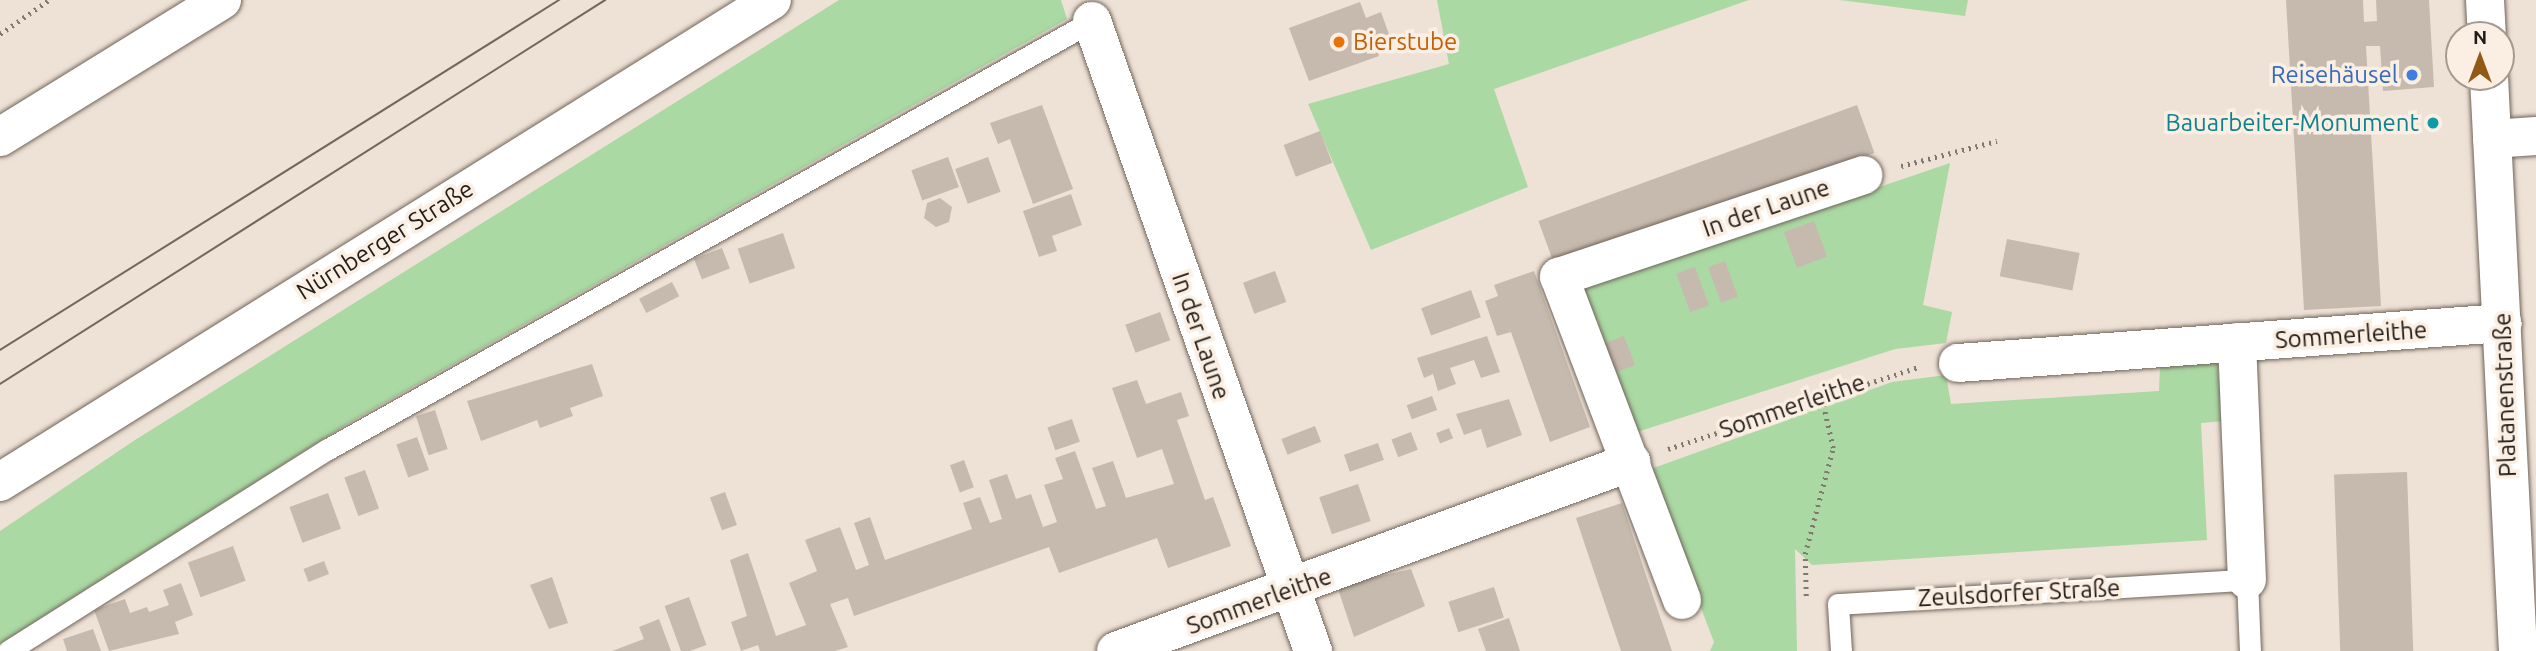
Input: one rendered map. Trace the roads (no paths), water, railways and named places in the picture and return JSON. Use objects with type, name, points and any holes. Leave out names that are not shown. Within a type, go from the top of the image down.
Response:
[{"type":"street","points":[[0,137],[222,0]]},
{"type":"street","name":"Nürnberger Straße","points":[[0,482],[772,0]]},
{"type":"street","points":[[2485,0],[2486,21]]},
{"type":"street","name":"In der Laune","points":[[1092,21],[1313,651]]},
{"type":"street","name":"Platanenstraße","points":[[2490,91],[2518,651]]},
{"type":"street","points":[[2492,139],[2536,136]]},
{"type":"street","name":"In der Laune","points":[[1682,600],[1632,462],[1559,277],[1863,175]]},
{"type":"street","name":"Sommerleithe","points":[[1958,363],[2503,323]]},
{"type":"street","points":[[2237,342],[2247,580]]},
{"type":"street","name":"Sommerleithe","points":[[1116,651],[1290,591],[1632,462]]},
{"type":"lane","points":[[8,651],[339,442],[1092,21]]},
{"type":"lane","points":[[2247,580],[2250,651]]},
{"type":"lane","name":"Zeulsdorfer Straße","points":[[1841,651],[1838,604],[2247,580]]},
{"type":"tram line","points":[[0,350],[559,0]]},
{"type":"tram line","points":[[0,384],[605,0]]},
{"type":"place","name":"Bierstube","points":[[1339,42]]},
{"type":"place","name":"Reisehäusel","points":[[2412,75]]},
{"type":"place","name":"Bauarbeiter-Monument","points":[[2433,123]]}]
